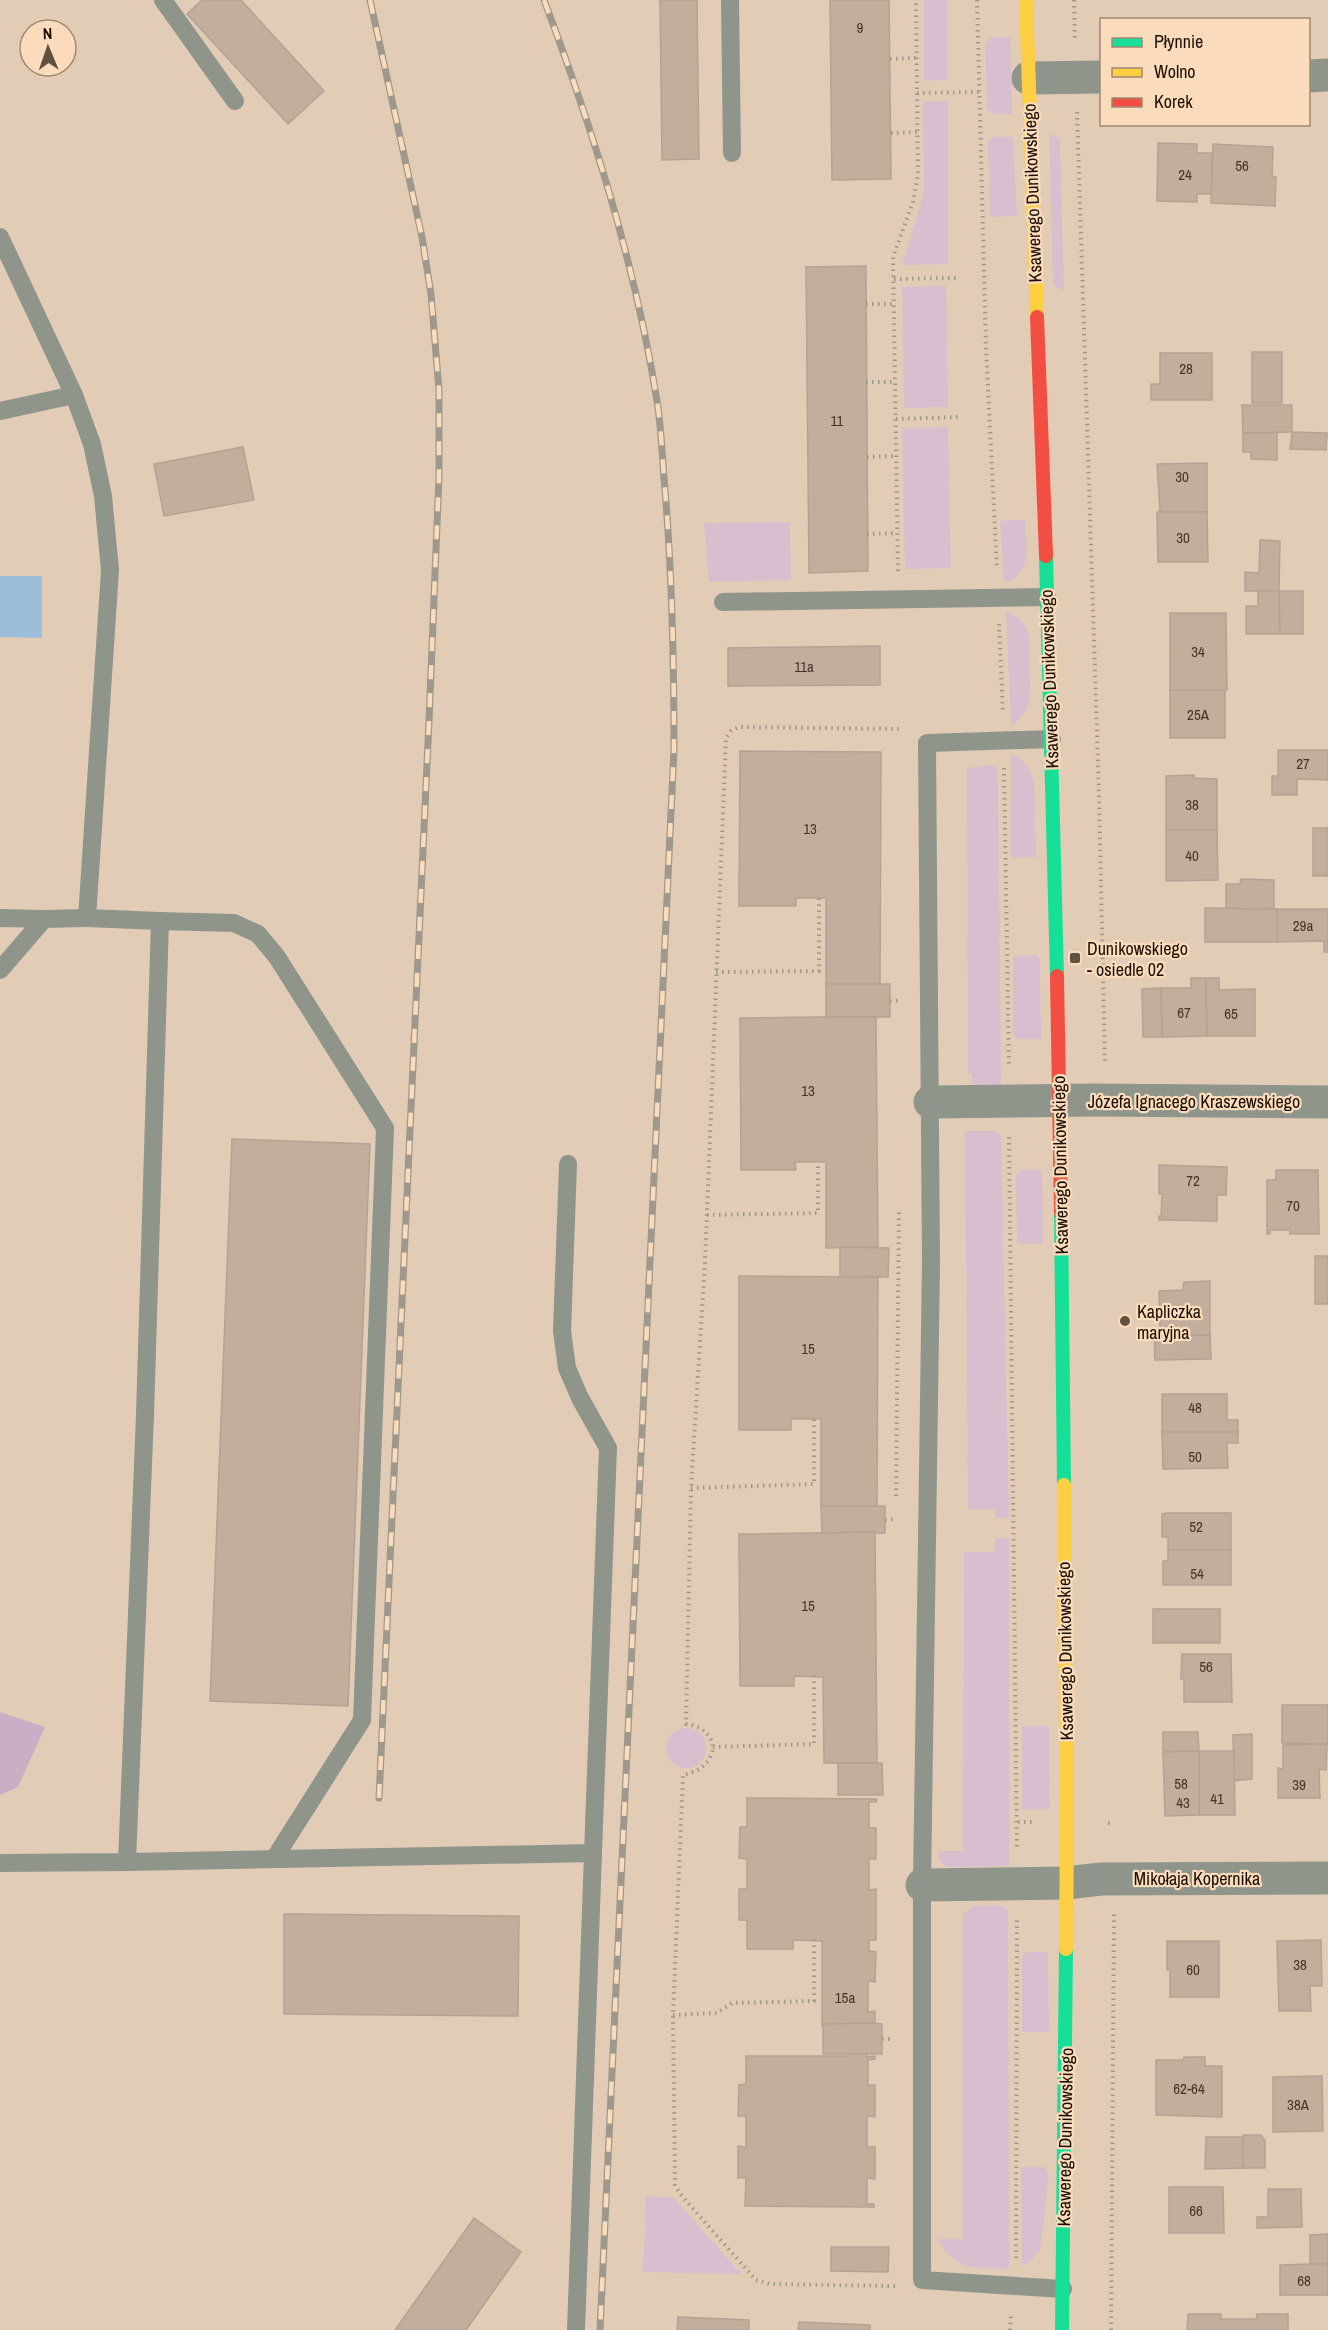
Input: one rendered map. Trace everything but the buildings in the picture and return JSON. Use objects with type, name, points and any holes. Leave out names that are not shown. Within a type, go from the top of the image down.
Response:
[{"type":"street","name":"Ksawerego Dunikowskiego","points":[[1026,0],[1052,739],[1060,1100],[1067,1883],[1062,2330]]},
{"type":"street","points":[[1310,75],[1328,75]]},
{"type":"street","points":[[1028,78],[1089,78]]},
{"type":"street","name":"Józefa Ignacego Kraszewskiego","points":[[930,1102],[1009,1103],[1060,1100],[1328,1102]]},
{"type":"street","name":"Mikołaja Kopernika","points":[[922,1885],[1067,1883],[1101,1878],[1328,1878]]},
{"type":"lane","points":[[163,0],[236,101]]},
{"type":"lane","points":[[730,0],[732,153]]},
{"type":"lane","points":[[0,237],[74,394],[92,444],[103,496],[110,570],[87,918]]},
{"type":"lane","points":[[0,411],[74,394]]},
{"type":"lane","points":[[723,602],[1047,597]]},
{"type":"lane","points":[[1052,739],[927,743],[931,1262],[922,1885],[922,2280],[1063,2289]]},
{"type":"lane","points":[[0,918],[87,918],[234,923],[258,934],[277,957],[385,1128],[362,1720],[274,1859]]},
{"type":"lane","points":[[0,970],[45,919]]},
{"type":"lane","points":[[127,1862],[145,1415],[160,921]]},
{"type":"lane","points":[[568,1164],[562,1331],[567,1368],[585,1408],[608,1448],[576,2330]]},
{"type":"lane","points":[[0,1863],[593,1853]]},
{"type":"path","points":[[898,599],[893,257],[913,202],[918,175],[916,0]]},
{"type":"path","points":[[977,0],[986,348],[1004,740],[1018,1822],[1016,2286]]},
{"type":"path","points":[[1074,0],[1089,78],[1105,1068]]},
{"type":"path","points":[[890,59],[916,58]]},
{"type":"path","points":[[917,93],[980,92]]},
{"type":"path","points":[[891,133],[917,132]]},
{"type":"path","points":[[894,279],[957,278]]},
{"type":"path","points":[[866,304],[894,304]]},
{"type":"path","points":[[867,382],[895,382]]},
{"type":"path","points":[[896,419],[959,417]]},
{"type":"path","points":[[867,457],[896,456]]},
{"type":"path","points":[[867,534],[897,533]]},
{"type":"path","points":[[899,2295],[899,2286],[770,2284],[756,2280],[680,2194],[675,2185],[673,2015],[683,1775],[704,1766],[713,1747],[706,1732],[698,1725],[686,1724],[691,1488],[707,1215],[726,738],[731,730],[740,727],[905,729],[907,725]]},
{"type":"path","points":[[716,972],[819,971],[819,898]]},
{"type":"path","points":[[890,1001],[902,1000]]},
{"type":"path","points":[[707,1215],[818,1213],[818,1162]]},
{"type":"path","points":[[691,1488],[814,1484],[814,1419]]},
{"type":"path","points":[[885,1520],[896,1519]]},
{"type":"path","points":[[713,1747],[814,1744],[814,1676]]},
{"type":"path","points":[[1111,2330],[1114,1908]]},
{"type":"path","points":[[673,2015],[717,2013],[732,2003],[814,2001],[814,1940]]},
{"type":"path","points":[[882,2038],[896,2039]]},
{"type":"shaded area","points":[[924,0],[947,0],[947,80],[924,81]]},
{"type":"shaded area","points":[[990,37],[1010,37],[1012,114],[992,114],[987,109],[985,44]]},
{"type":"shaded area","points":[[948,101],[948,264],[902,265],[924,192],[923,102]]},
{"type":"shaded area","points":[[1049,135],[1054,135],[1060,140],[1064,290],[1053,284]]},
{"type":"shaded area","points":[[992,137],[1013,137],[1017,216],[990,217],[988,143]]},
{"type":"shaded area","points":[[946,286],[948,407],[904,408],[902,287]]},
{"type":"shaded area","points":[[948,427],[951,568],[905,569],[902,428]]},
{"type":"shaded area","points":[[1025,520],[1027,548],[1024,565],[1020,573],[1004,582],[1000,521]]},
{"type":"shaded area","points":[[790,522],[791,580],[709,582],[704,523]]},
{"type":"shaded area","points":[[1006,611],[1023,622],[1029,636],[1030,695],[1019,720],[1011,725]]},
{"type":"shaded area","points":[[1011,754],[1026,764],[1034,781],[1036,857],[1011,858]]},
{"type":"shaded area","points":[[992,765],[998,770],[1001,1088],[972,1088],[972,1074],[968,1074],[967,768]]},
{"type":"shaded area","points":[[1036,955],[1040,960],[1041,1039],[1016,1039],[1013,1033],[1013,956]]},
{"type":"shaded area","points":[[965,1131],[995,1131],[1001,1136],[1009,1518],[995,1518],[994,1509],[968,1510]]},
{"type":"shaded area","points":[[1021,1170],[1042,1170],[1043,1244],[1017,1244],[1016,1176]]},
{"type":"shaded area","points":[[995,1538],[1009,1538],[1009,1866],[948,1867],[940,1862],[938,1851],[963,1851],[964,1552],[994,1552]]},
{"type":"shaded area","points":[[0,1712],[45,1727],[18,1787],[0,1795]]},
{"type":"shaded area","points":[[1022,1726],[1049,1726],[1050,1809],[1022,1810]]},
{"type":"shaded area","points":[[686,1728],[700,1734],[706,1748],[700,1762],[686,1768],[672,1762],[666,1748],[672,1734]]},
{"type":"shaded area","points":[[1000,1905],[1008,1910],[1009,2269],[977,2268],[959,2263],[945,2250],[938,2239],[963,2239],[963,1914],[973,1906]]},
{"type":"shaded area","points":[[1026,1952],[1048,1952],[1049,2032],[1022,2032],[1022,1958]]},
{"type":"shaded area","points":[[1021,2167],[1045,2167],[1049,2175],[1040,2250],[1029,2263],[1022,2266]]},
{"type":"shaded area","points":[[646,2196],[674,2198],[741,2274],[643,2272]]},
{"type":"water","points":[[0,576],[42,576],[42,638],[0,637]]},
{"type":"railway","points":[[370,0],[422,237],[431,294],[439,390],[439,476],[429,721],[379,1798]]},
{"type":"railway","points":[[544,0],[611,198],[648,349],[660,429],[669,546],[673,647],[674,749],[600,2330]]},
{"type":"traffic: fast","points":[[1046,556],[1057,976]]},
{"type":"traffic: fast","points":[[1061,1213],[1064,1485]]},
{"type":"traffic: fast","points":[[1062,2330],[1066,1949]]},
{"type":"traffic: slow","points":[[1026,0],[1037,317]]},
{"type":"traffic: slow","points":[[1064,1485],[1066,1949]]},
{"type":"traffic: jam","points":[[1037,317],[1046,556]]},
{"type":"traffic: jam","points":[[1057,976],[1061,1213]]},
{"type":"place","name":"Dunikowskiego - osiedle 02","points":[[1075,958]]},
{"type":"place","name":"Kapliczka maryjna","points":[[1125,1321]]}]
